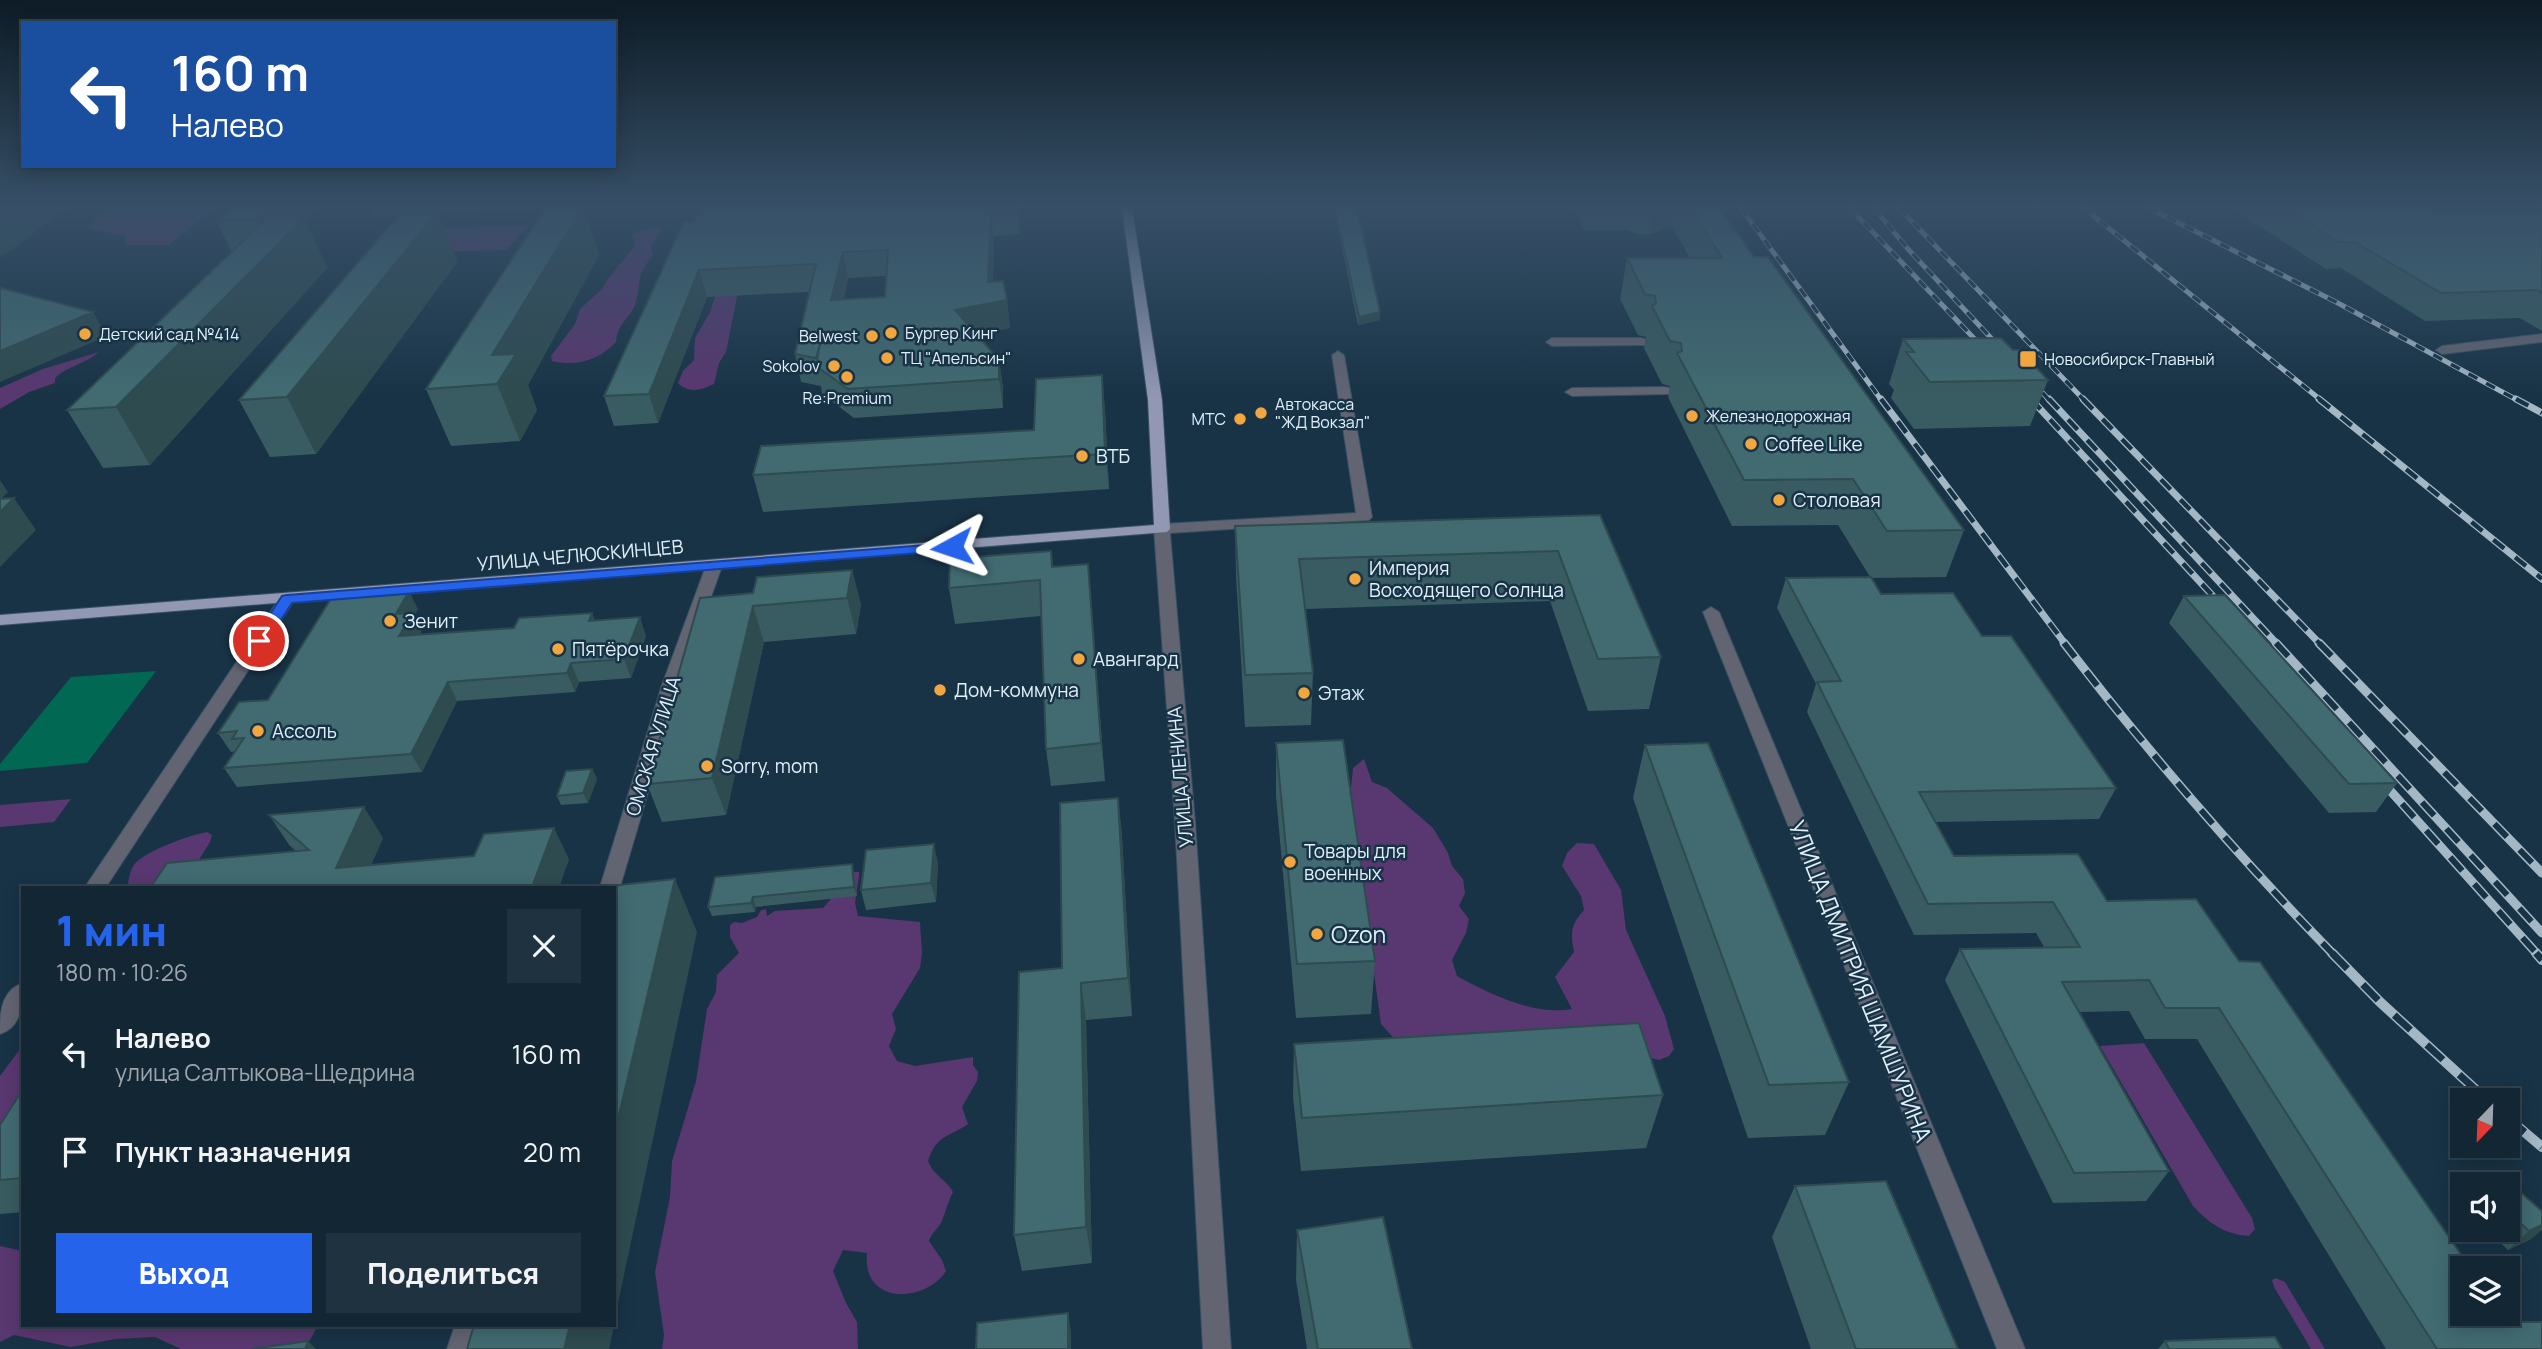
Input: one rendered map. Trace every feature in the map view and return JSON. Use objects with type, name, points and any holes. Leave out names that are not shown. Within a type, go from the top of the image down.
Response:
[{"type":"main road","name":"УЛИЦА ЛЕНИНА","points":[[1136,271],[1155,400],[1162,529]]},
{"type":"main road","name":"УЛИЦА ЧЕЛЮСКИНЦЕВ","points":[[0,620],[1162,529]]},
{"type":"street","points":[[2442,351],[2542,338]]},
{"type":"street","points":[[1552,342],[1641,342]]},
{"type":"street","points":[[1162,529],[1364,517],[1338,355]]},
{"type":"street","points":[[1572,392],[1665,391]]},
{"type":"street","name":"УЛИЦА ЛЕНИНА","points":[[1162,529],[1185,822],[1217,1349]]},
{"type":"street","name":"ОМСКАЯ УЛИЦА","points":[[610,886],[671,685],[714,566]]},
{"type":"street","points":[[97,886],[287,599]]},
{"type":"street","name":"УЛИЦА ДМИТРИЯ ШАМШУРИНА","points":[[1711,612],[2011,1349]]},
{"type":"street","points":[[0,1025],[21,995]]},
{"type":"street","points":[[461,1349],[468,1327]]},
{"type":"shaded area","points":[[614,271],[642,271],[634,308],[619,329],[616,342],[595,358],[569,363],[552,361],[551,356],[575,324],[580,309],[602,289]]},
{"type":"shaded area","points":[[738,292],[726,352],[719,363],[714,384],[695,390],[686,389],[678,383],[683,371],[694,360],[695,338],[710,312],[716,293]]},
{"type":"shaded area","points":[[99,352],[60,374],[55,378],[55,383],[29,392],[0,409],[0,388],[43,369]]},
{"type":"shaded area","points":[[156,671],[87,763],[0,771],[0,764],[71,677]]},
{"type":"shaded area","points":[[1364,759],[1372,782],[1387,788],[1433,828],[1448,853],[1452,866],[1463,879],[1465,893],[1459,906],[1469,919],[1466,933],[1452,960],[1457,976],[1513,1002],[1543,1009],[1572,1009],[1555,977],[1574,952],[1573,929],[1584,910],[1581,896],[1562,866],[1567,853],[1577,843],[1594,844],[1621,890],[1626,930],[1665,1016],[1674,1049],[1669,1056],[1659,1060],[1620,1050],[1419,1066],[1381,1024],[1350,798],[1353,768]]},
{"type":"shaded area","points":[[71,799],[54,822],[0,827],[0,805]]},
{"type":"shaded area","points":[[207,832],[212,835],[183,886],[128,886],[131,870],[139,860],[168,844]]},
{"type":"shaded area","points":[[854,872],[859,872],[855,903],[858,916],[920,922],[920,968],[892,1014],[896,1029],[889,1046],[897,1061],[915,1066],[973,1057],[973,1065],[978,1072],[977,1081],[962,1107],[968,1124],[939,1141],[928,1161],[953,1192],[942,1221],[929,1241],[946,1271],[925,1289],[898,1294],[885,1291],[875,1283],[868,1271],[867,1253],[843,1250],[833,1271],[857,1322],[858,1349],[662,1349],[664,1335],[655,1272],[670,1197],[672,1161],[696,1081],[707,1009],[716,992],[717,975],[739,953],[730,937],[730,925],[757,917],[761,910],[766,909],[767,916],[775,911],[823,908]]},
{"type":"shaded area","points":[[2144,1043],[2252,1218],[2255,1229],[2249,1236],[2218,1227],[2193,1206],[2100,1046]]},
{"type":"shaded area","points":[[21,1048],[21,1129],[0,1156],[0,1076]]},
{"type":"shaded area","points":[[0,1246],[21,1251],[21,1327],[317,1327],[309,1342],[295,1349],[181,1349],[155,1337],[116,1339],[71,1347],[14,1335],[0,1342]]},
{"type":"shaded area","points":[[2276,1278],[2285,1282],[2325,1349],[2311,1349],[2274,1287],[2272,1280]]},
{"type":"building","points":[[212,271],[251,271],[116,407],[67,410]]},
{"type":"building","points":[[351,271],[389,271],[287,397],[239,400]]},
{"type":"building","points":[[504,271],[543,271],[492,355],[516,354],[497,384],[426,389]]},
{"type":"building","points":[[661,271],[699,271],[649,394],[604,396]]},
{"type":"building","points":[[814,271],[838,271],[831,300],[885,297],[887,271],[988,271],[988,282],[1003,281],[1007,300],[955,310],[999,360],[999,379],[848,389],[816,366],[820,344],[816,358],[795,354]]},
{"type":"building","points":[[1349,271],[1371,271],[1380,312],[1359,317]]},
{"type":"building","points":[[1633,271],[1778,271],[1964,530],[1887,531],[1853,479],[1744,480],[1677,353],[1682,351],[1681,343],[1670,341],[1652,306],[1656,303],[1655,296],[1645,294]]},
{"type":"building","points":[[2404,271],[2542,271],[2542,293],[2537,290],[2441,293]]},
{"type":"building","points":[[1,288],[93,312],[0,351]]},
{"type":"building","points":[[2001,338],[2013,350],[2020,350],[2048,380],[1930,382],[1906,352],[1914,352],[1903,339]]},
{"type":"building","points":[[1102,375],[1105,454],[753,475],[761,446],[1034,430],[1036,379]]},
{"type":"building","points":[[14,498],[0,512],[0,499]]},
{"type":"building","points":[[1600,515],[1661,657],[1598,659],[1558,551],[1299,559],[1313,673],[1245,675],[1235,526]]},
{"type":"building","points":[[1051,551],[1052,567],[1088,564],[1101,743],[1046,749],[1040,580],[949,588],[950,559]]},
{"type":"building","points":[[852,570],[847,598],[753,606],[712,778],[647,784],[700,598],[753,593],[757,577]]},
{"type":"building","points":[[1871,577],[1881,594],[1953,593],[1982,636],[2011,636],[2116,788],[1919,792],[1954,856],[2078,854],[2107,901],[2196,899],[2239,961],[2260,962],[2462,1256],[2450,1256],[2450,1326],[2520,1326],[2520,1322],[2542,1322],[2542,1349],[2437,1349],[2219,1008],[2165,1008],[2149,980],[2062,982],[2169,1171],[2074,1173],[1960,949],[2080,947],[2053,902],[1928,904],[1817,682],[1841,681],[1786,578]]},
{"type":"building","points":[[409,591],[396,614],[412,613],[399,636],[514,628],[519,618],[592,613],[589,621],[640,617],[624,659],[571,663],[567,673],[448,682],[411,754],[224,768],[244,738],[232,739],[237,731],[218,733],[239,702],[268,700],[332,597]]},
{"type":"building","points":[[2225,595],[2397,783],[2349,784],[2184,596]]},
{"type":"building","points":[[1343,740],[1375,961],[1297,964],[1276,743]]},
{"type":"building","points":[[1708,743],[1849,1082],[1769,1085],[1645,745]]},
{"type":"building","points":[[592,769],[583,793],[557,796],[566,771]]},
{"type":"building","points":[[1118,798],[1128,978],[1081,983],[1086,1227],[1014,1235],[1019,972],[1062,968],[1060,803]]},
{"type":"building","points":[[364,807],[336,868],[474,856],[484,834],[554,828],[532,886],[152,886],[167,863],[309,850],[269,815]]},
{"type":"building","points":[[934,844],[931,883],[861,890],[866,850]]},
{"type":"building","points":[[852,864],[854,887],[753,897],[751,903],[708,907],[715,877]]},
{"type":"building","points":[[675,879],[616,1128],[616,886],[610,886]]},
{"type":"building","points":[[1639,1023],[1663,1095],[1302,1118],[1294,1044]]},
{"type":"building","points":[[21,1092],[21,1178],[0,1180],[0,1125]]},
{"type":"building","points":[[1886,1181],[1958,1349],[1856,1349],[1795,1186]]},
{"type":"building","points":[[2520,1192],[2542,1211],[2542,1225],[2529,1231],[2520,1223]]},
{"type":"building","points":[[1383,1217],[1412,1349],[1318,1349],[1297,1230]]},
{"type":"building","points":[[1068,1313],[1068,1349],[976,1349],[977,1323]]},
{"type":"building","points":[[473,1327],[570,1327],[564,1349],[467,1349]]},
{"type":"building","points":[[2275,1337],[2282,1349],[2169,1349],[2165,1341]]},
{"type":"building","points":[[308,1341],[305,1349],[251,1349]]},
{"type":"railway","points":[[1787,271],[1882,401]]},
{"type":"railway","points":[[1910,271],[1987,352]]},
{"type":"railway","points":[[1928,271],[2005,353]]},
{"type":"railway","points":[[1960,271],[2085,401]]},
{"type":"railway","points":[[2162,271],[2322,401]]},
{"type":"railway","points":[[2274,271],[2519,401]]},
{"type":"railway","points":[[2029,378],[2050,401]]},
{"type":"railway","points":[[2026,393],[2033,401]]},
{"type":"railway","points":[[1881,399],[2066,645]]},
{"type":"railway","points":[[2031,399],[2225,609]]},
{"type":"railway","points":[[2049,399],[2278,645]]},
{"type":"railway","points":[[2083,399],[2321,645]]},
{"type":"railway","points":[[2319,399],[2542,579]]},
{"type":"railway","points":[[2516,399],[2542,413]]},
{"type":"railway","points":[[2064,643],[2194,803],[2334,955]]},
{"type":"railway","points":[[2276,643],[2542,933]]},
{"type":"railway","points":[[2319,643],[2542,873]]},
{"type":"railway","points":[[2378,777],[2538,955]]},
{"type":"railway","points":[[2332,953],[2380,1002],[2474,1088]]},
{"type":"railway","points":[[2536,953],[2542,960]]},
{"type":"railway","points":[[2520,1128],[2542,1147]]},
{"type":"place","name":"Бургер Кинг","points":[[891,333]]},
{"type":"place","name":"Детский сад №414","points":[[85,334]]},
{"type":"place","name":"Belwest","points":[[872,336]]},
{"type":"place","name":"ТЦ \"Апельсин\"","points":[[887,358]]},
{"type":"place","name":"Новосибирск-Главный","points":[[2028,359]]},
{"type":"place","name":"Sokolov","points":[[834,366]]},
{"type":"place","name":"Re:Premium","points":[[847,377]]},
{"type":"place","name":"Автокасса \"ЖД Вокзал\"","points":[[1261,413]]},
{"type":"place","name":"Железнодорожная","points":[[1692,416]]},
{"type":"place","name":"МТС","points":[[1240,419]]},
{"type":"place","name":"Coffee Like","points":[[1751,444]]},
{"type":"place","name":"ВТБ","points":[[1082,456]]},
{"type":"place","name":"Столовая","points":[[1779,500]]},
{"type":"place","name":"Империя Восходящего Солнца","points":[[1355,579]]},
{"type":"place","name":"Зенит","points":[[390,621]]},
{"type":"place","name":"Пятёрочка","points":[[558,649]]},
{"type":"place","name":"Авангард","points":[[1079,659]]},
{"type":"place","name":"Дом-коммуна","points":[[940,690]]},
{"type":"place","name":"Этаж","points":[[1304,693]]},
{"type":"place","name":"Ассоль","points":[[258,731]]},
{"type":"place","name":"Sorry, mom","points":[[707,766]]},
{"type":"place","name":"Товары для военных","points":[[1290,862]]},
{"type":"place","name":"Ozon","points":[[1317,934]]},
{"type":"route","points":[[259,641],[287,599],[952,547]]}]
